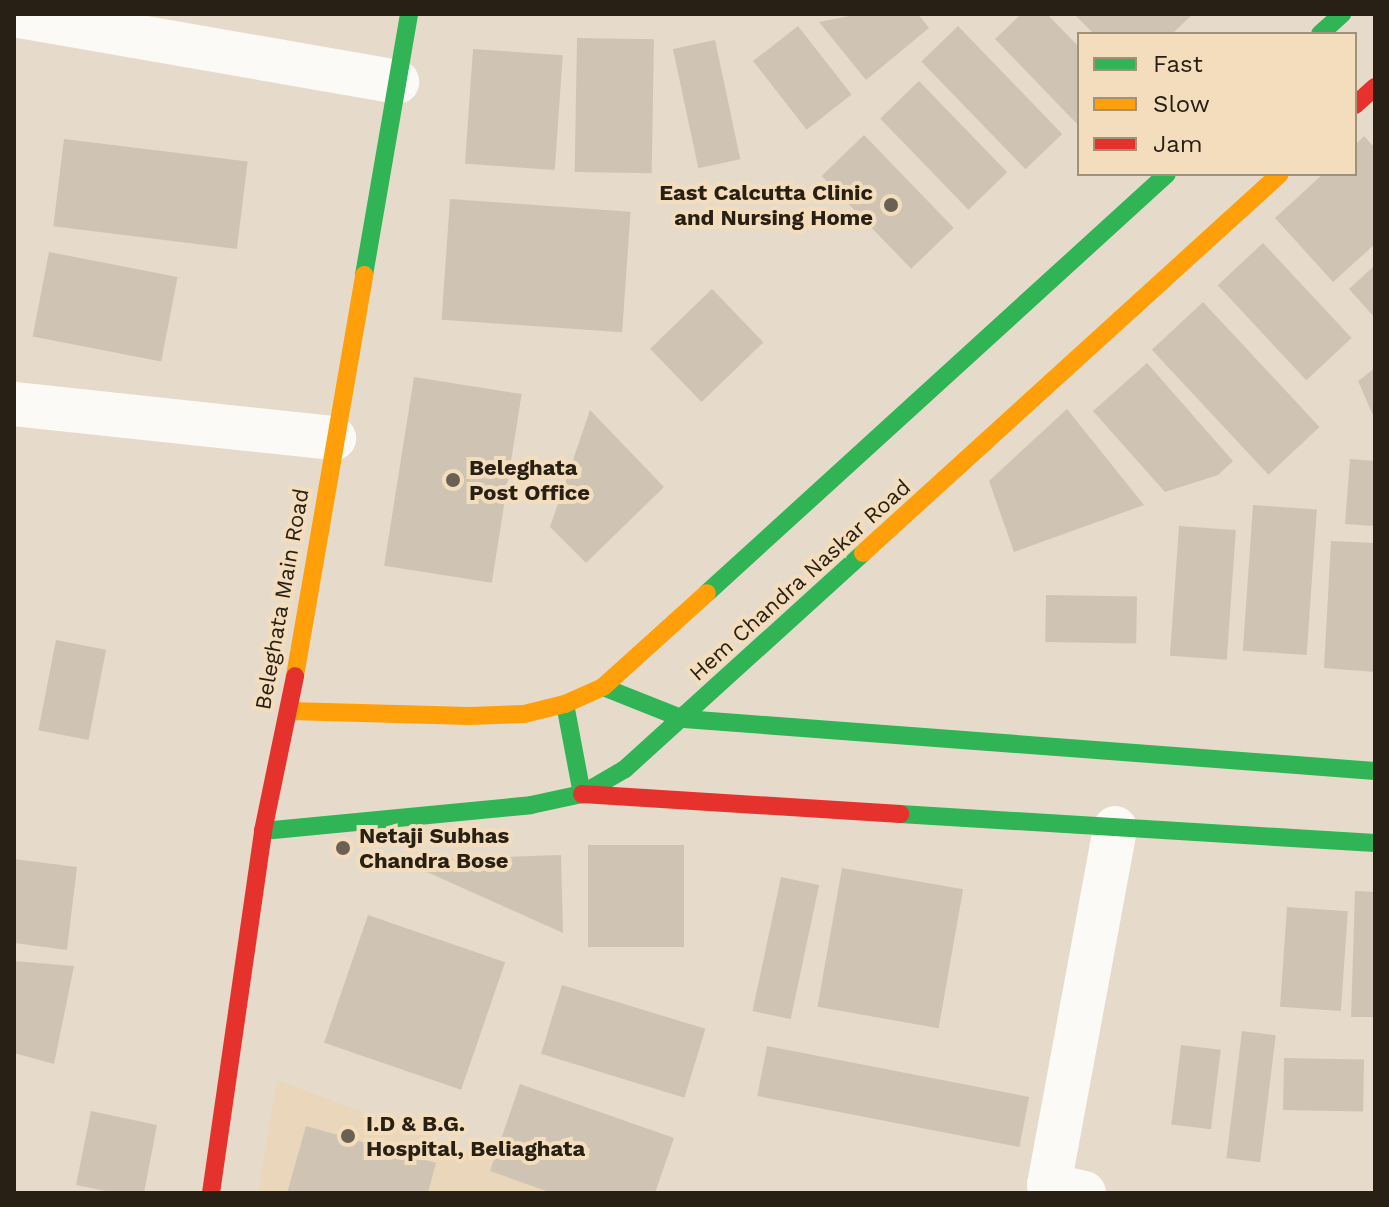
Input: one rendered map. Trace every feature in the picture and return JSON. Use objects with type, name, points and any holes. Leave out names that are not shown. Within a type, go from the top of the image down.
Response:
[{"type":"main road","name":"Beleghata Main Road","points":[[211,1193],[263,831],[289,711],[409,14]]},
{"type":"main road","points":[[1322,32],[1342,14]]},
{"type":"main road","points":[[289,711],[469,716],[524,714],[565,704],[603,687],[1165,176]]},
{"type":"main road","name":"Hem Chandra Naskar Road","points":[[263,831],[531,805],[582,794],[625,769],[684,719],[1278,176]]},
{"type":"main road","points":[[603,687],[684,719],[1375,771]]},
{"type":"main road","points":[[565,704],[582,794],[1375,843]]},
{"type":"street","points":[[14,15],[397,82]]},
{"type":"street","points":[[14,404],[334,438]]},
{"type":"street","points":[[1060,1190],[1115,828]]},
{"type":"shaded area","name":"I.D & B.G. Hospital, Beliaghata","points":[[277,1080],[580,1193],[258,1193]]},
{"type":"building","points":[[860,14],[918,14],[929,28],[866,80],[819,22]]},
{"type":"building","points":[[1021,14],[1047,14],[1077,45],[1077,124],[995,39]]},
{"type":"building","points":[[1074,14],[1193,14],[1174,32],[1092,32]]},
{"type":"building","points":[[798,26],[852,95],[807,130],[753,61]]},
{"type":"building","points":[[958,26],[1062,134],[1026,169],[921,61]]},
{"type":"building","points":[[577,38],[654,39],[652,173],[575,172]]},
{"type":"building","points":[[715,40],[740,159],[698,168],[673,49]]},
{"type":"building","points":[[473,49],[563,55],[555,170],[465,164]]},
{"type":"building","points":[[919,81],[1007,172],[968,210],[880,119]]},
{"type":"building","points":[[864,135],[954,228],[911,269],[822,176]]},
{"type":"building","points":[[1364,136],[1375,148],[1375,244],[1333,282],[1275,218],[1321,176],[1357,176],[1357,143]]},
{"type":"building","points":[[64,139],[248,162],[237,249],[53,226]]},
{"type":"building","points":[[450,199],[631,212],[622,332],[442,320]]},
{"type":"building","points":[[1263,243],[1352,338],[1306,380],[1218,285]]},
{"type":"building","points":[[49,252],[178,277],[161,361],[33,336]]},
{"type":"building","points":[[1375,265],[1375,318],[1349,289]]},
{"type":"building","points":[[712,289],[763,342],[702,402],[650,349]]},
{"type":"building","points":[[1203,302],[1320,427],[1268,475],[1152,350]]},
{"type":"building","points":[[1147,363],[1233,461],[1218,475],[1165,492],[1093,411]]},
{"type":"building","points":[[1375,368],[1375,420],[1358,381]]},
{"type":"building","name":"Beleghata Post Office","points":[[414,377],[522,394],[492,583],[384,566]]},
{"type":"building","points":[[1067,409],[1144,505],[1014,552],[989,481]]},
{"type":"building","points":[[590,410],[664,487],[586,563],[550,527]]},
{"type":"building","points":[[1350,459],[1375,461],[1375,526],[1345,524]]},
{"type":"building","points":[[1253,505],[1317,509],[1307,655],[1243,651]]},
{"type":"building","points":[[1179,526],[1236,530],[1227,660],[1170,656]]},
{"type":"building","points":[[1331,541],[1375,543],[1375,672],[1324,668]]},
{"type":"building","points":[[1046,595],[1137,597],[1136,644],[1045,642]]},
{"type":"building","points":[[56,640],[106,650],[89,740],[38,730]]},
{"type":"building","points":[[588,845],[684,845],[684,947],[588,947]]},
{"type":"building","points":[[561,855],[563,933],[400,860]]},
{"type":"building","points":[[14,859],[77,867],[67,950],[14,943]]},
{"type":"building","points":[[842,868],[963,889],[939,1028],[818,1007]]},
{"type":"building","points":[[781,877],[819,885],[791,1019],[753,1011]]},
{"type":"building","points":[[1355,891],[1375,892],[1375,1017],[1351,1017]]},
{"type":"building","points":[[1287,907],[1348,911],[1341,1011],[1280,1007]]},
{"type":"building","points":[[368,915],[505,962],[461,1090],[324,1043]]},
{"type":"building","points":[[14,961],[74,966],[54,1064],[14,1053]]},
{"type":"building","points":[[562,985],[705,1029],[684,1098],[541,1054]]},
{"type":"building","points":[[1242,1031],[1276,1035],[1260,1162],[1226,1158]]},
{"type":"building","points":[[1181,1045],[1221,1050],[1211,1129],[1171,1124]]},
{"type":"building","points":[[767,1046],[1029,1097],[1019,1147],[757,1096]]},
{"type":"building","points":[[1284,1058],[1364,1059],[1363,1111],[1283,1110]]},
{"type":"building","points":[[520,1084],[674,1138],[655,1193],[552,1193],[490,1171]]},
{"type":"building","points":[[91,1111],[157,1125],[144,1193],[115,1193],[76,1185]]},
{"type":"building","points":[[306,1126],[436,1163],[428,1193],[287,1193]]},
{"type":"traffic: fast","points":[[364,275],[409,14]]},
{"type":"traffic: fast","points":[[1322,32],[1342,14]]},
{"type":"traffic: fast","points":[[707,593],[1165,176]]},
{"type":"traffic: fast","points":[[263,831],[531,805],[582,794],[625,769],[863,553]]},
{"type":"traffic: fast","points":[[603,687],[684,719],[1375,771]]},
{"type":"traffic: fast","points":[[565,704],[582,794]]},
{"type":"traffic: fast","points":[[900,814],[1375,843]]},
{"type":"traffic: slow","points":[[863,553],[1278,176]]},
{"type":"traffic: slow","points":[[295,676],[364,275]]},
{"type":"traffic: slow","points":[[289,711],[469,716],[524,714],[565,704],[603,687],[707,593]]},
{"type":"traffic: jam","points":[[1357,103],[1375,87]]},
{"type":"traffic: jam","points":[[211,1193],[263,831],[295,676]]},
{"type":"traffic: jam","points":[[582,794],[900,814]]},
{"type":"place","name":"East Calcutta Clinic and Nursing Home","points":[[891,205]]},
{"type":"place","name":"Beleghata Post Office","points":[[453,480]]},
{"type":"place","name":"Netaji Subhas Chandra Bose","points":[[343,848]]},
{"type":"place","name":"I.D & B.G. Hospital, Beliaghata","points":[[348,1136]]}]
